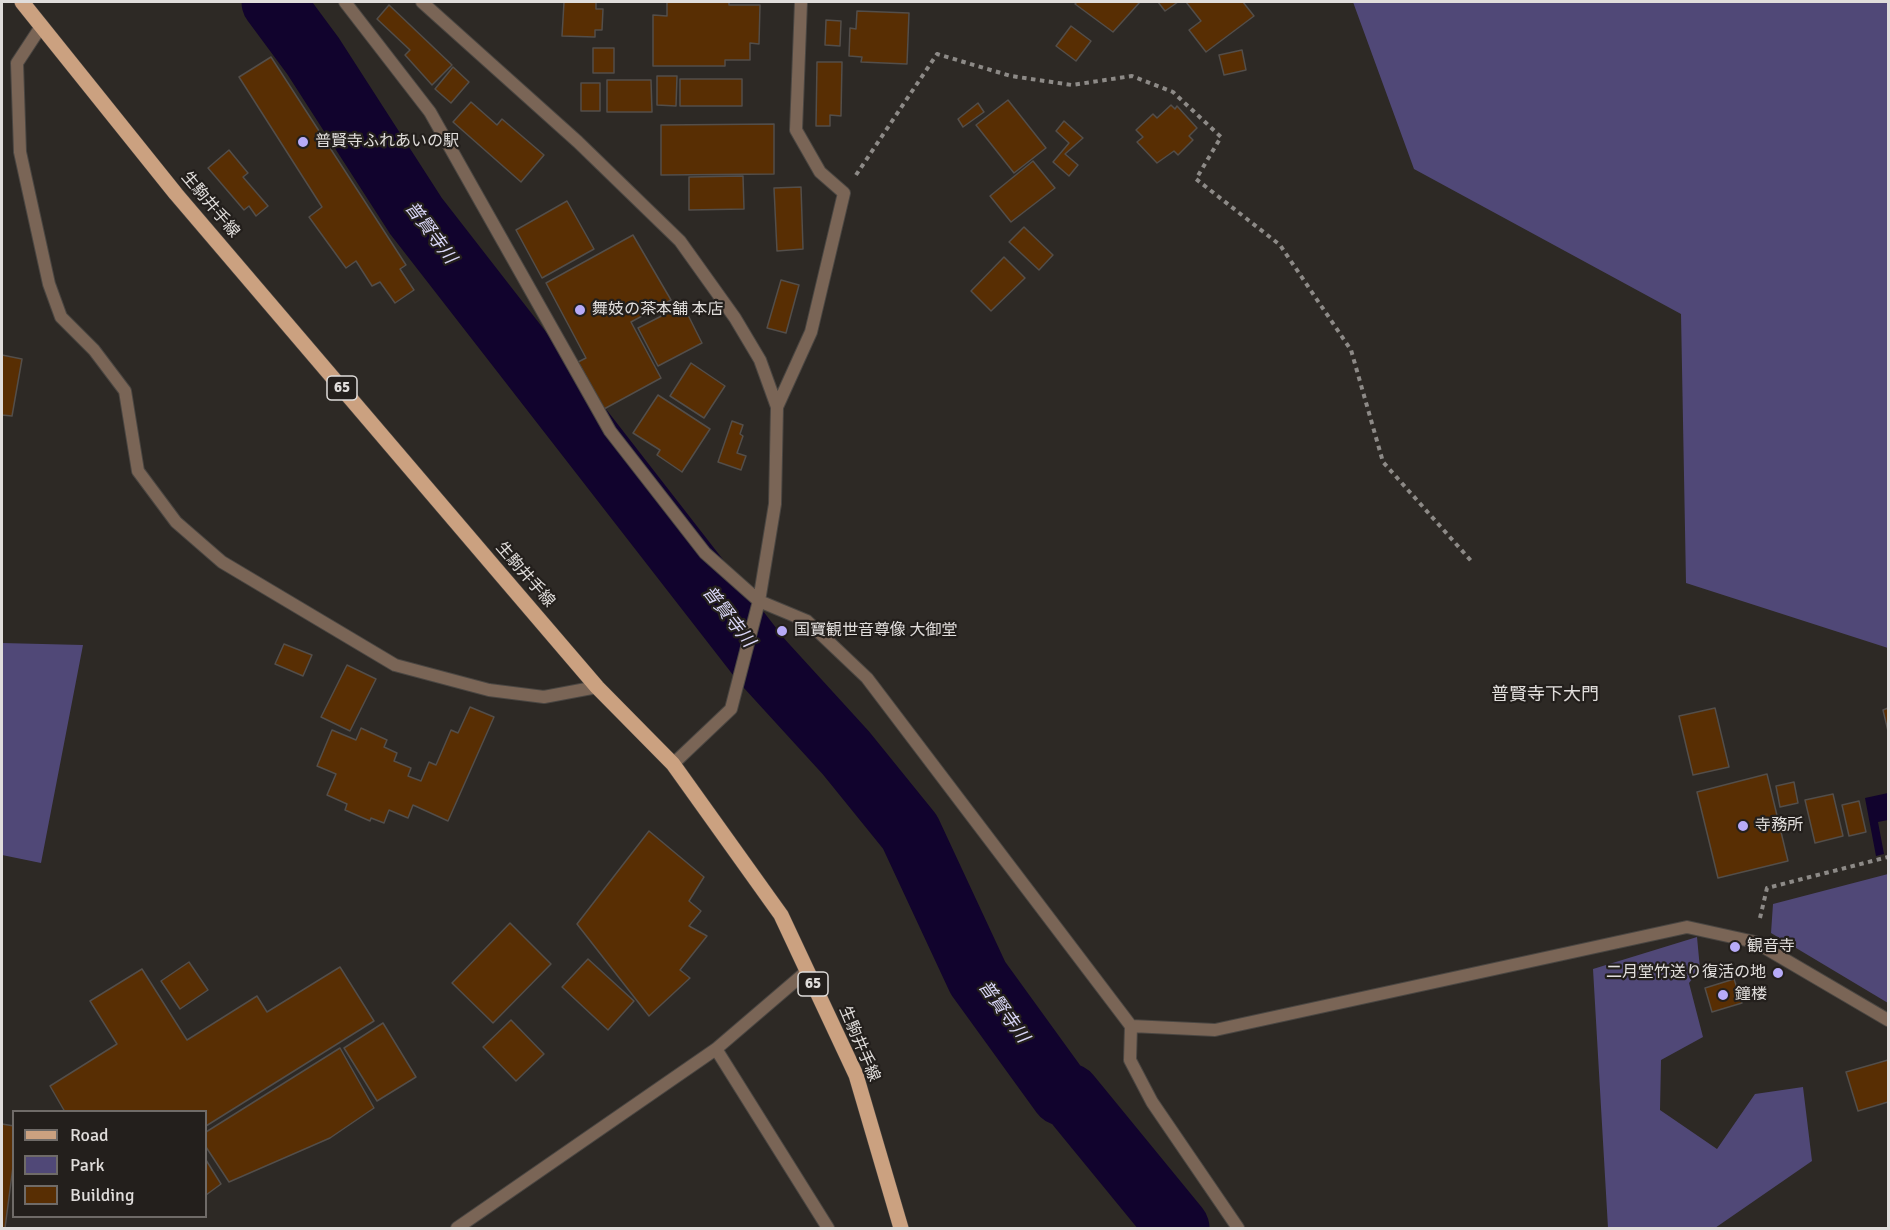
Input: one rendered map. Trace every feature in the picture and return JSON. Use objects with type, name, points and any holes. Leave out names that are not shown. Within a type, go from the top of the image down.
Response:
[{"type":"main road","name":"生駒井手線","points":[[22,2],[176,194],[597,687],[674,764],[781,915],[856,1075],[901,1228]]},
{"type":"street","points":[[345,2],[429,112],[610,431],[705,553],[759,601],[807,621],[867,678],[1131,1026],[1130,1060],[1152,1102],[1238,1228]]},
{"type":"street","points":[[422,2],[578,142],[680,241],[735,318],[760,360],[777,407],[775,504],[759,601],[731,709],[674,764]]},
{"type":"street","points":[[777,407],[811,332],[844,193],[820,172],[796,130],[801,2]]},
{"type":"street","points":[[42,25],[17,63],[20,152],[49,284],[61,317],[94,350],[125,391],[138,471],[176,522],[222,562],[395,665],[489,690],[544,697],[597,687]]},
{"type":"street","points":[[1131,1026],[1215,1030],[1687,927],[1755,942],[1888,1020]]},
{"type":"street","points":[[457,1228],[716,1049],[807,971]]},
{"type":"street","points":[[716,1049],[828,1228]]},
{"type":"path","points":[[844,193],[937,54],[1011,76],[1072,85],[1132,76],[1173,92],[1221,137],[1196,179],[1280,245],[1350,350],[1383,462],[1473,563]]},
{"type":"path","points":[[1755,942],[1767,888],[1888,857]]},
{"type":"green space","points":[[1353,2],[1888,2],[1888,648],[1686,583],[1681,314],[1414,169]]},
{"type":"green space","points":[[2,643],[83,645],[41,863],[2,855]]},
{"type":"green space","points":[[1888,874],[1888,1003],[1771,933],[1773,904]]},
{"type":"green space","points":[[1697,937],[1700,969],[1689,983],[1703,1037],[1661,1060],[1660,1110],[1717,1149],[1755,1094],[1803,1087],[1812,1161],[1715,1228],[1608,1228],[1593,969]]},
{"type":"shaded area","points":[[1888,793],[1888,820],[1878,822],[1884,854],[1876,856],[1865,798]]},
{"type":"building","points":[[564,2],[596,2],[596,9],[603,9],[602,30],[595,30],[595,37],[562,36]]},
{"type":"building","points":[[667,2],[729,2],[729,5],[760,5],[759,44],[750,43],[750,60],[725,60],[725,66],[653,66],[653,15],[667,16]]},
{"type":"building","points":[[1077,2],[1140,2],[1113,32],[1075,4]]},
{"type":"building","points":[[1158,2],[1178,2],[1165,11]]},
{"type":"building","points":[[1186,2],[1243,2],[1254,16],[1206,52],[1189,30],[1201,21]]},
{"type":"building","points":[[389,5],[452,65],[432,85],[405,55],[410,50],[377,19]]},
{"type":"building","points":[[857,11],[909,13],[907,64],[861,62],[862,57],[849,56],[850,28],[856,29]]},
{"type":"building","points":[[826,20],[841,21],[840,46],[825,45]]},
{"type":"building","points":[[1071,26],[1091,41],[1076,61],[1056,46]]},
{"type":"building","points":[[593,48],[614,48],[614,73],[593,73]]},
{"type":"building","points":[[1242,50],[1246,70],[1224,75],[1219,55]]},
{"type":"building","name":"普賢寺ふれあいの駅","points":[[271,57],[406,265],[400,269],[414,290],[395,303],[380,282],[372,286],[356,261],[346,268],[309,217],[322,207],[239,77]]},
{"type":"building","points":[[817,62],[842,62],[841,116],[830,115],[830,126],[816,126]]},
{"type":"building","points":[[453,67],[469,82],[451,103],[435,89]]},
{"type":"building","points":[[657,76],[677,76],[676,106],[657,105]]},
{"type":"building","points":[[680,79],[742,79],[742,106],[680,106]]},
{"type":"building","points":[[607,80],[651,80],[652,112],[607,112]]},
{"type":"building","points":[[581,83],[600,83],[600,111],[581,111]]},
{"type":"building","points":[[1008,100],[1046,148],[1014,173],[976,125]]},
{"type":"building","points":[[471,102],[497,125],[502,119],[544,155],[521,182],[453,122]]},
{"type":"building","points":[[978,103],[984,112],[963,127],[958,119]]},
{"type":"building","points":[[1171,105],[1175,109],[1177,106],[1197,128],[1189,136],[1193,140],[1178,155],[1174,151],[1157,163],[1137,142],[1143,137],[1136,130],[1153,114],[1157,118]]},
{"type":"building","points":[[1064,121],[1083,138],[1065,154],[1078,165],[1069,176],[1053,162],[1069,143],[1056,131]]},
{"type":"building","points":[[774,124],[774,174],[661,175],[661,125]]},
{"type":"building","points":[[229,150],[248,173],[243,177],[268,206],[256,216],[249,206],[244,210],[208,168]]},
{"type":"building","points":[[1033,161],[1055,188],[1011,222],[990,196]]},
{"type":"building","points":[[743,176],[744,209],[689,210],[689,177]]},
{"type":"building","points":[[801,187],[803,249],[777,251],[774,188]]},
{"type":"building","points":[[567,201],[594,249],[542,278],[516,230]]},
{"type":"building","points":[[1024,227],[1053,255],[1039,270],[1009,242]]},
{"type":"building","points":[[633,235],[671,300],[631,322],[661,378],[604,409],[578,362],[586,358],[546,283]]},
{"type":"building","points":[[1004,257],[1025,278],[991,311],[971,291]]},
{"type":"building","points":[[781,280],[799,285],[786,333],[767,328]]},
{"type":"building","points":[[683,305],[702,343],[658,366],[638,328]]},
{"type":"building","points":[[2,355],[22,359],[12,416],[2,415]]},
{"type":"building","points":[[691,363],[725,386],[704,418],[670,396]]},
{"type":"building","points":[[658,395],[710,429],[682,472],[657,455],[660,450],[633,433]]},
{"type":"building","points":[[732,421],[743,425],[740,434],[743,436],[737,453],[746,456],[741,470],[718,462]]},
{"type":"building","points":[[284,644],[312,655],[303,676],[275,664]]},
{"type":"building","points":[[347,665],[376,679],[350,731],[321,717]]},
{"type":"building","points":[[470,707],[494,717],[448,821],[413,805],[408,818],[389,810],[384,823],[371,818],[370,821],[345,810],[347,804],[327,795],[336,774],[317,766],[332,730],[356,740],[361,728],[387,740],[384,747],[397,753],[394,761],[411,768],[408,776],[421,781],[429,762],[436,765],[451,730],[458,733]]},
{"type":"building","points":[[1715,708],[1729,767],[1693,775],[1679,716]]},
{"type":"building","points":[[1888,708],[1888,731],[1883,710]]},
{"type":"building","name":"寺務所","points":[[1767,774],[1788,861],[1718,878],[1697,792]]},
{"type":"building","points":[[1794,782],[1798,803],[1780,807],[1776,786]]},
{"type":"building","points":[[1833,794],[1843,836],[1815,843],[1805,800]]},
{"type":"building","points":[[1859,801],[1866,832],[1849,836],[1842,805]]},
{"type":"building","points":[[649,831],[704,877],[689,901],[701,911],[689,926],[707,936],[680,970],[690,978],[649,1016],[577,924]]},
{"type":"building","points":[[510,923],[551,964],[493,1023],[452,983]]},
{"type":"building","points":[[588,959],[634,1001],[608,1030],[562,987]]},
{"type":"building","points":[[189,962],[208,990],[180,1009],[161,981]]},
{"type":"building","points":[[340,967],[374,1021],[207,1125],[207,1110],[64,1110],[50,1086],[117,1044],[90,1001],[142,969],[187,1040],[257,996],[267,1012]]},
{"type":"building","name":"鐘楼","points":[[1734,979],[1742,1003],[1712,1012],[1705,988]]},
{"type":"building","points":[[511,1020],[544,1054],[516,1081],[483,1047]]},
{"type":"building","points":[[383,1023],[416,1077],[377,1101],[344,1048]]},
{"type":"building","points":[[340,1048],[374,1108],[330,1138],[229,1182],[207,1149],[207,1131]]},
{"type":"building","points":[[1888,1060],[1888,1102],[1858,1111],[1846,1072]]},
{"type":"building","points":[[2,1124],[12,1126],[12,1174],[5,1228],[2,1228]]},
{"type":"building","points":[[207,1162],[221,1184],[207,1194]]},
{"type":"waterway","name":"普賢寺川","points":[[273,2],[313,56],[416,216],[762,661],[846,753],[910,832],[978,978],[1062,1094],[1069,1095],[1178,1228]]},
{"type":"place","name":"普賢寺ふれあいの駅","points":[[303,142]]},
{"type":"place","name":"舞妓の茶本舗 本店","points":[[580,310]]},
{"type":"place","name":"国寶観世音尊像 大御堂","points":[[782,631]]},
{"type":"place","name":"寺務所","points":[[1743,826]]},
{"type":"place","name":"観音寺","points":[[1735,947]]},
{"type":"place","name":"二月堂竹送り復活の地","points":[[1778,973]]},
{"type":"place","name":"鐘楼","points":[[1723,995]]},
{"type":"district","name":"普賢寺下大門","points":[[1545,695]]}]
